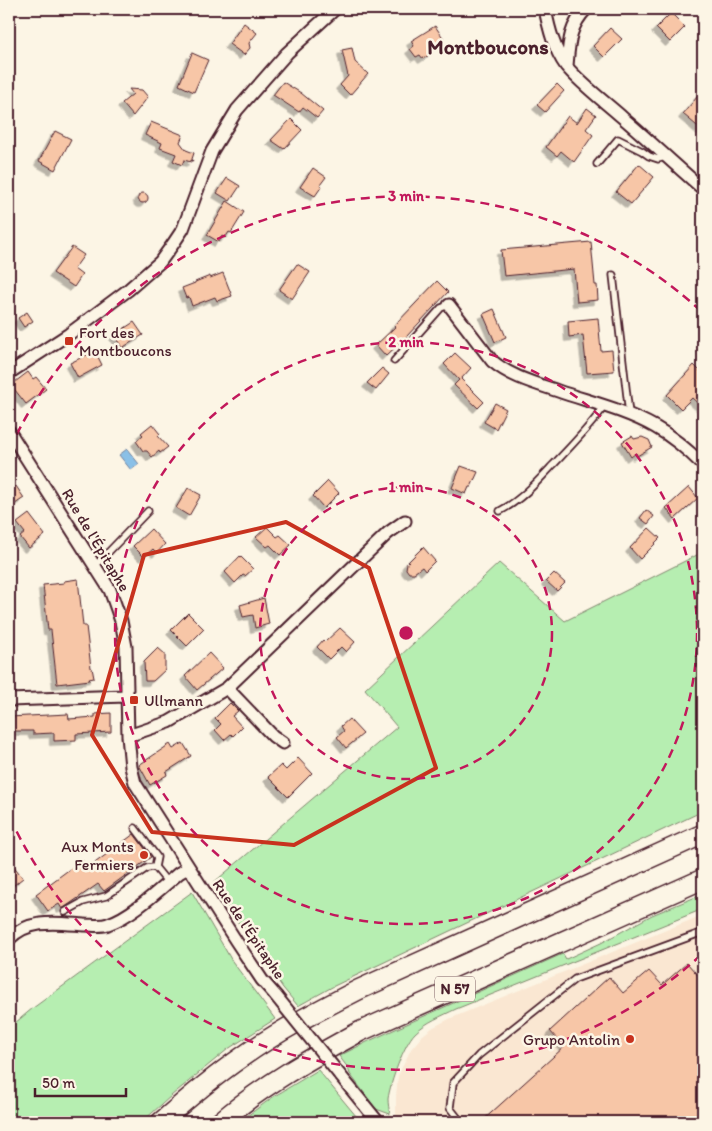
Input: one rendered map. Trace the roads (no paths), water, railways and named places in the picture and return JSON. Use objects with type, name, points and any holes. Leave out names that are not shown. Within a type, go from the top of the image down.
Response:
[{"type":"highway","name":"N 57","points":[[161,1122],[206,1083],[243,1056],[314,1012],[358,990],[703,834]]},
{"type":"highway","name":"N 57","points":[[220,1122],[269,1084],[309,1059],[361,1031],[703,879]]},
{"type":"street","points":[[12,369],[69,334],[128,290],[160,262],[182,229],[212,151],[237,110],[286,53],[335,9]]},
{"type":"street","points":[[545,9],[556,49],[567,66],[586,86],[703,189]]},
{"type":"street","points":[[567,66],[569,38],[578,17],[586,9]]},
{"type":"street","points":[[449,306],[492,361],[500,368],[517,378],[629,415],[656,427],[687,449],[703,465]]},
{"type":"street","name":"Rue de l'Épitaphe","points":[[9,431],[110,590],[121,621],[126,647],[128,736],[131,767],[135,783],[188,868],[262,980],[378,1122]]},
{"type":"street","points":[[128,736],[169,722],[227,688],[388,533],[405,521]]},
{"type":"street","points":[[227,688],[273,736],[283,742]]},
{"type":"street","points":[[9,700],[126,696]]},
{"type":"street","points":[[9,940],[15,933],[34,924],[52,922],[105,925],[124,918],[188,868]]},
{"type":"lane","points":[[597,164],[618,139],[642,150],[649,156],[658,159],[665,157]]},
{"type":"lane","points":[[613,275],[629,415]]},
{"type":"lane","points":[[394,360],[441,308],[449,306]]},
{"type":"lane","points":[[500,511],[510,506],[530,489],[592,424],[604,407]]},
{"type":"lane","points":[[95,566],[148,512]]},
{"type":"lane","points":[[135,828],[157,857],[155,867]]},
{"type":"lane","points":[[155,867],[168,883]]},
{"type":"lane","points":[[65,912],[83,902],[106,896],[147,868],[155,867]]},
{"type":"lane","points":[[461,1122],[450,1108],[453,1083],[479,1055],[575,979],[703,932]]},
{"type":"water","points":[[127,449],[139,464],[131,470],[119,455]]},
{"type":"place","name":"Fort des Montboucons","points":[[69,341]]},
{"type":"place","name":"Ullmann","points":[[134,700]]},
{"type":"place","name":"Aux Monts Fermiers","points":[[144,855]]},
{"type":"place","name":"Grupo Antolin","points":[[630,1039]]},
{"type":"district","name":"Montboucons","points":[[488,46]]}]
